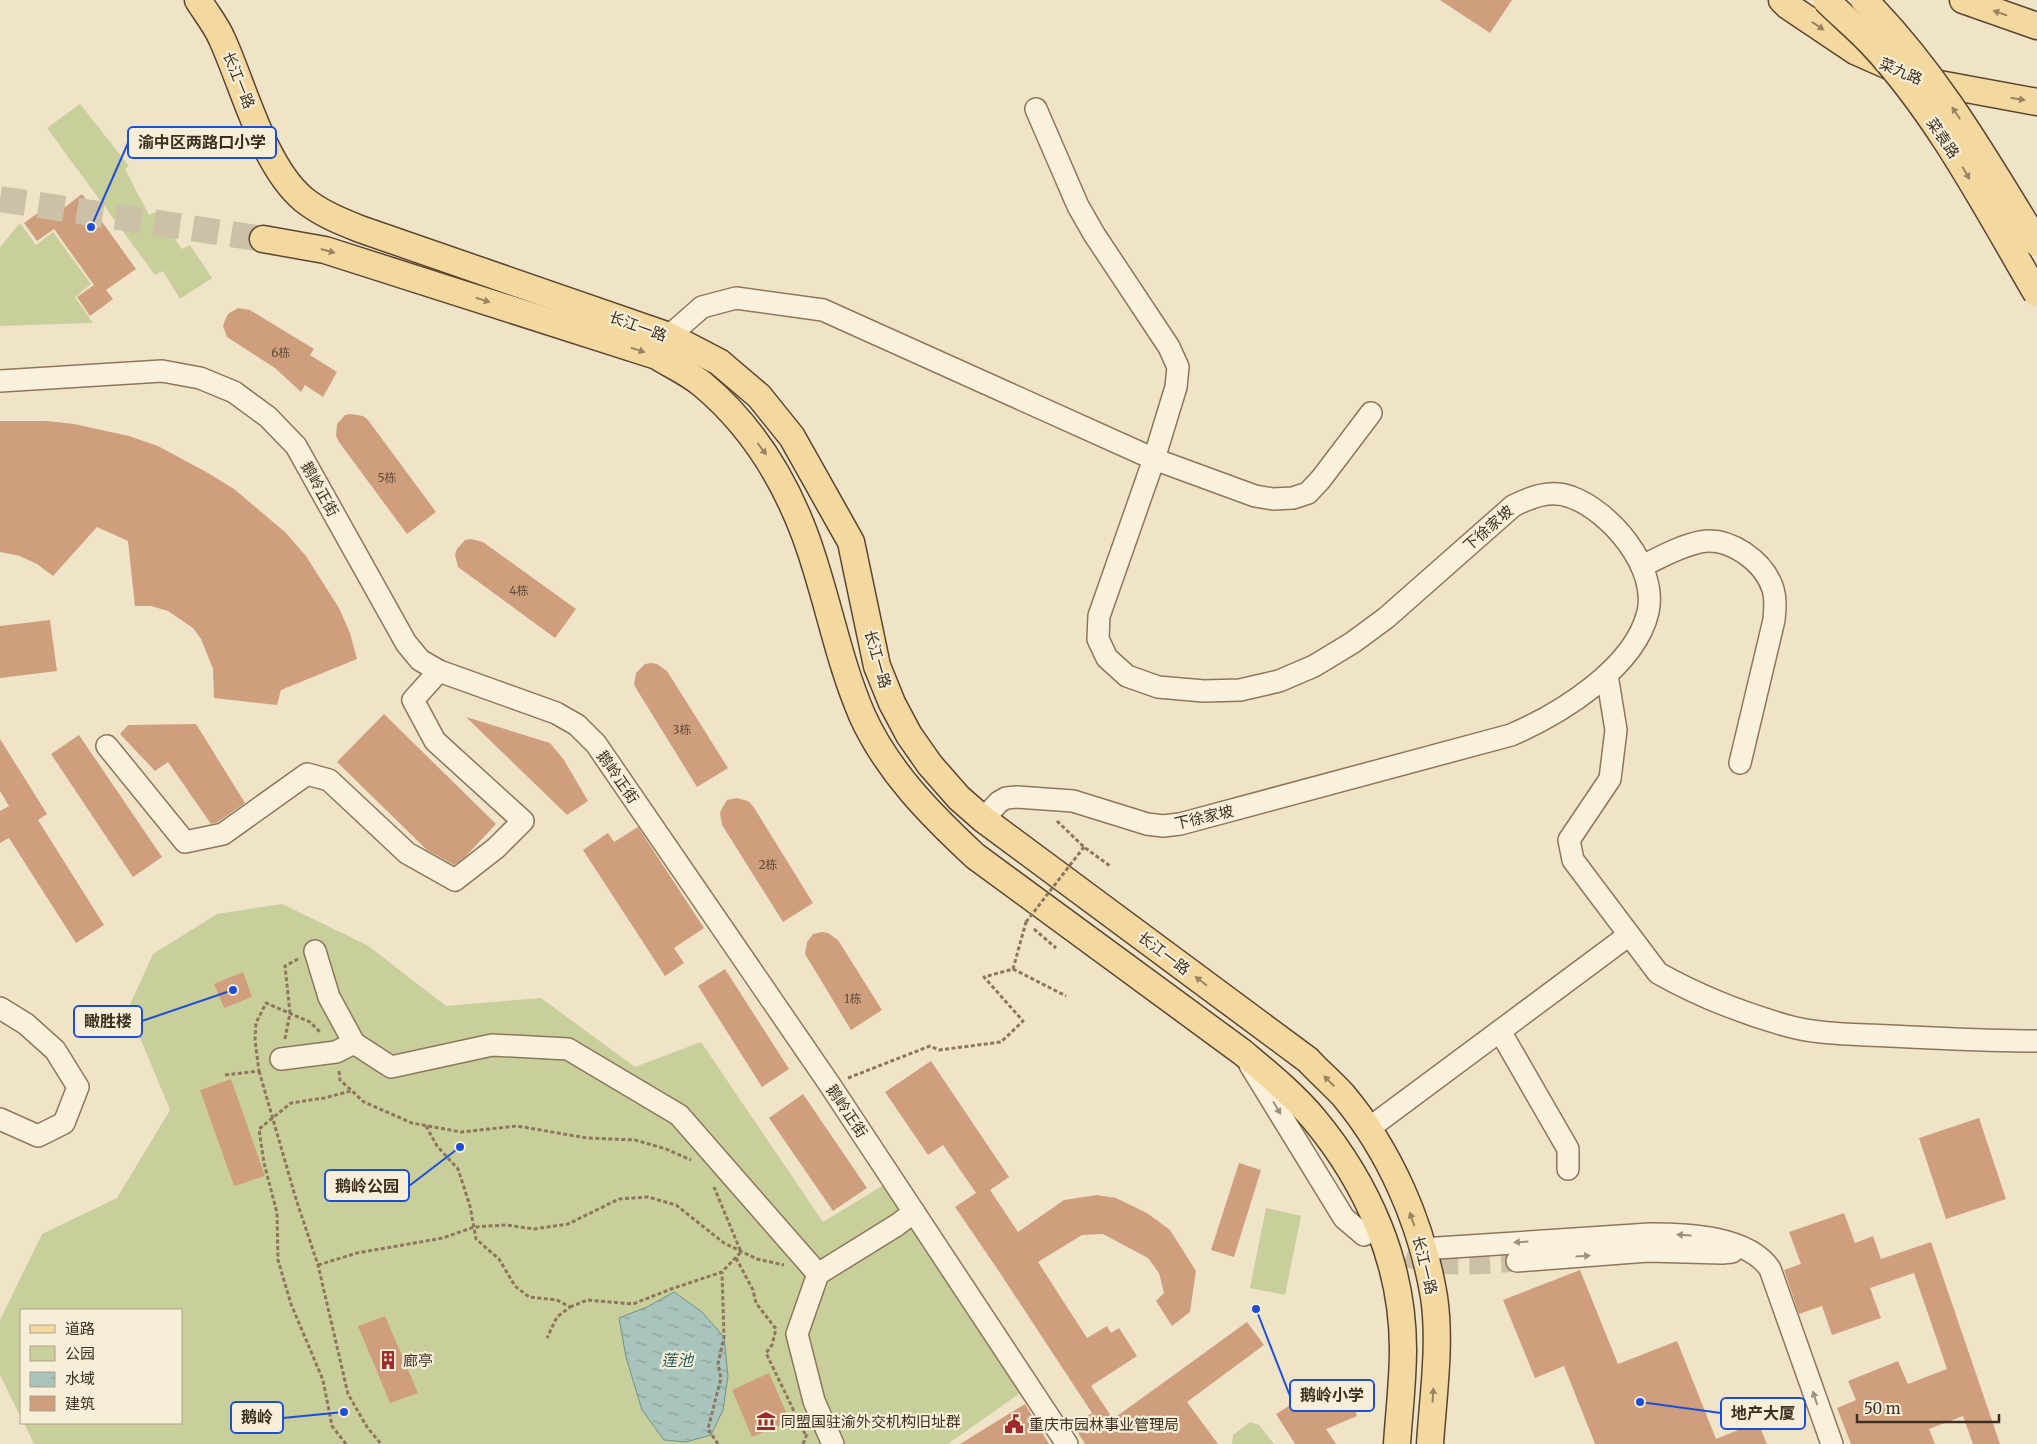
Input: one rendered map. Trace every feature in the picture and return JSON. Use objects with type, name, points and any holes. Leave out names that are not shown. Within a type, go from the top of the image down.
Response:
[{"type":"main road","name":"长江一路","points":[[198,0],[222,36],[266,146],[284,178],[303,198],[331,217],[360,229],[669,336],[719,362],[759,396],[792,437],[851,542],[877,666],[892,703],[909,735],[930,765],[959,798],[984,819],[1308,1060],[1342,1094],[1368,1129],[1388,1163],[1408,1206],[1422,1249],[1434,1298],[1436,1347],[1430,1444]]},
{"type":"main road","name":"菜九路","points":[[1782,0],[1855,51],[1923,81],[2037,102]]},
{"type":"main road","name":"菜袁路","points":[[1826,0],[1872,44],[1918,102],[1954,152],[2037,294]]},
{"type":"main road","name":"菜袁路","points":[[1864,0],[1943,94],[1974,140],[2037,243]]},
{"type":"main road","points":[[1963,0],[2037,26]]},
{"type":"main road","name":"长江一路","points":[[303,198],[305,215],[301,228],[294,232],[263,239],[325,250],[657,356],[701,382],[739,419],[767,456],[788,495],[805,535],[846,675],[863,717],[882,752],[905,783],[939,823],[975,856],[1242,1052],[1280,1084],[1319,1126],[1337,1149],[1363,1190],[1381,1230],[1393,1269],[1400,1310],[1403,1349],[1396,1444]]},
{"type":"street","name":"下徐家坡","points":[[984,819],[998,802],[1006,798],[1017,797],[1073,801],[1147,824],[1163,826],[1180,824],[1511,735],[1556,713],[1607,675],[1624,656],[1640,633],[1648,611],[1648,587],[1642,566],[1629,542],[1590,507],[1570,496],[1550,493],[1530,497],[1513,506],[1386,618],[1352,643],[1314,666],[1280,681],[1240,690],[1204,691],[1158,687],[1127,676],[1107,658],[1098,639],[1099,616],[1154,459],[1176,387],[1178,368],[1169,347],[1094,234],[1078,206],[1036,109]]},
{"type":"street","points":[[669,336],[702,307],[736,298],[823,310],[1154,459],[1255,496],[1293,498],[1308,493],[1321,479],[1371,413]]},
{"type":"street","name":"鹅岭正街","points":[[0,380],[162,370],[200,378],[234,392],[268,417],[296,446],[406,643],[420,660],[440,671],[556,713],[577,725],[596,744],[830,1085],[1067,1444]]},
{"type":"street","points":[[1642,566],[1685,546],[1702,541],[1719,542],[1735,548],[1752,558],[1773,588],[1776,604],[1774,620],[1740,763]]},
{"type":"street","points":[[107,746],[186,842],[223,834],[307,774],[329,780],[407,853],[455,880],[496,848],[523,821],[435,741],[413,700],[440,671]]},
{"type":"street","points":[[1607,675],[1616,730],[1610,780],[1569,840],[1573,860],[1658,974],[1678,985],[1716,1001],[1789,1026],[1838,1033],[2037,1041]]},
{"type":"street","points":[[1368,1129],[1629,935]]},
{"type":"street","points":[[315,951],[345,1048]]},
{"type":"street","points":[[0,1008],[26,1024],[55,1050],[78,1087],[64,1123],[38,1136],[0,1119]]},
{"type":"street","points":[[1500,1031],[1568,1149],[1568,1169]]},
{"type":"street","points":[[282,1059],[345,1048],[391,1067],[492,1045],[568,1049],[680,1115],[818,1274]]},
{"type":"street","points":[[1242,1052],[1344,1218],[1364,1235]]},
{"type":"street","points":[[833,1444],[814,1401],[797,1334],[818,1274],[897,1225],[914,1212]]},
{"type":"street","points":[[1422,1249],[1659,1234],[1705,1237],[1748,1250],[1764,1260],[1770,1269],[1832,1444]]},
{"type":"street","points":[[1517,1261],[1648,1251],[1722,1253],[1748,1250]]},
{"type":"path","points":[[1057,821],[1084,847],[1110,866]]},
{"type":"path","points":[[1013,969],[1026,922],[1084,847]]},
{"type":"path","points":[[225,1075],[259,1071],[282,1059],[290,1013],[285,966],[315,951]]},
{"type":"path","points":[[830,1085],[930,1046],[939,1050],[1001,1042],[1023,1021],[984,977],[1013,969],[1066,996]]},
{"type":"path","points":[[381,1444],[367,1427],[348,1394],[318,1265],[259,1071],[255,1040],[256,1023],[266,1003],[310,1022],[336,1047],[345,1048],[340,1080],[364,1102],[412,1123],[461,1132],[517,1126],[587,1138],[635,1140],[666,1148],[692,1160]]},
{"type":"path","points":[[346,1444],[332,1426],[323,1380],[291,1304],[278,1260],[277,1214],[264,1163],[259,1129],[273,1120],[291,1103],[352,1091]]},
{"type":"path","points":[[426,1126],[437,1146],[458,1169],[470,1206],[476,1239],[499,1259],[515,1286],[528,1297],[557,1300],[570,1307]]},
{"type":"path","points":[[714,1186],[742,1252]]},
{"type":"path","points":[[318,1265],[357,1253],[443,1238],[474,1227],[506,1225],[534,1229],[568,1224],[619,1199],[648,1198],[676,1205],[724,1243],[757,1259],[818,1274]]},
{"type":"path","points":[[547,1338],[558,1317],[570,1307],[587,1300],[633,1304],[670,1289],[722,1272],[742,1252]]},
{"type":"path","points":[[736,1258],[753,1290],[756,1302],[776,1329],[772,1344],[766,1353],[806,1436]]},
{"type":"path","points":[[718,1444],[708,1429],[721,1378],[718,1364],[724,1337],[722,1272]]},
{"type":"green space","points":[[80,104],[129,166],[125,169],[149,215],[155,212],[182,249],[190,245],[212,278],[180,299],[163,271],[155,275],[47,128]]},
{"type":"green space","points":[[20,223],[36,245],[53,232],[91,284],[75,297],[93,323],[0,326],[0,247]]},
{"type":"green space","points":[[282,904],[367,945],[446,1006],[541,998],[635,1067],[701,1042],[823,1222],[885,1184],[1020,1393],[948,1444],[34,1444],[24,1424],[182,1424],[182,1309],[20,1309],[20,1416],[0,1375],[0,1320],[42,1234],[117,1198],[170,1110],[128,1009],[153,954],[217,914]]},
{"type":"green space","points":[[1266,1208],[1301,1216],[1285,1295],[1250,1288]]},
{"type":"green space","points":[[1250,1422],[1259,1425],[1274,1444],[1232,1444],[1233,1435]]},
{"type":"water","name":"莲池","points":[[674,1292],[702,1312],[724,1337],[728,1376],[723,1410],[711,1435],[686,1442],[664,1440],[642,1410],[626,1357],[619,1318],[647,1307]]},
{"type":"building","points":[[1440,0],[1512,0],[1490,33]]},
{"type":"building","points":[[82,194],[136,269],[106,290],[113,299],[90,316],[77,297],[94,285],[54,229],[37,241],[24,223],[46,207],[53,216]]},
{"type":"building","points":[[238,308],[250,310],[314,349],[310,355],[337,372],[323,397],[305,385],[301,392],[275,368],[227,337],[223,326],[225,320],[228,314]]},
{"type":"building","points":[[345,415],[363,416],[368,420],[436,512],[407,534],[336,436],[337,424]]},
{"type":"building","points":[[0,421],[47,421],[74,424],[129,436],[158,446],[234,489],[285,532],[306,556],[339,608],[350,633],[357,659],[281,690],[277,705],[214,698],[213,669],[201,639],[193,628],[168,611],[151,606],[135,606],[128,541],[97,527],[53,576],[37,564],[20,556],[0,552]]},
{"type":"building","points":[[471,539],[483,542],[576,609],[555,638],[458,567],[455,555],[457,549],[465,540]]},
{"type":"building","points":[[50,620],[57,671],[0,678],[0,626]]},
{"type":"building","points":[[645,664],[657,664],[667,671],[728,768],[697,787],[634,685],[636,673]]},
{"type":"building","points":[[384,714],[496,824],[465,857],[454,865],[427,850],[337,762]]},
{"type":"building","points":[[466,717],[550,743],[564,760],[588,801],[567,815]]},
{"type":"building","points":[[196,724],[245,803],[218,822],[211,824],[168,762],[155,771],[120,734],[128,725]]},
{"type":"building","points":[[79,735],[162,857],[133,877],[51,754]]},
{"type":"building","points":[[0,739],[47,814],[38,820],[104,925],[76,943],[9,838],[0,843],[0,811],[9,806],[0,791]]},
{"type":"building","points":[[737,798],[748,801],[753,806],[813,903],[783,922],[722,825],[720,813],[722,808],[727,800]]},
{"type":"building","points":[[638,827],[704,928],[674,948],[684,963],[665,976],[583,850],[608,833],[614,842]]},
{"type":"building","points":[[828,933],[838,940],[882,1010],[851,1030],[805,954],[807,942],[813,934]]},
{"type":"building","points":[[725,969],[789,1069],[762,1087],[698,986]]},
{"type":"building","points":[[243,972],[252,997],[224,1008],[214,984]]},
{"type":"building","points":[[931,1061],[1009,1177],[990,1190],[1018,1232],[1064,1200],[1097,1195],[1116,1198],[1147,1213],[1170,1230],[1196,1271],[1190,1312],[1172,1326],[1156,1301],[1164,1293],[1159,1273],[1148,1258],[1103,1234],[1082,1235],[1038,1262],[1087,1338],[1107,1326],[1111,1333],[1119,1328],[1137,1356],[1091,1386],[1113,1419],[1247,1322],[1264,1345],[1187,1402],[1218,1444],[1085,1444],[1073,1425],[1092,1413],[955,1207],[976,1193],[943,1145],[928,1155],[885,1092]]},
{"type":"building","points":[[231,1079],[265,1176],[234,1186],[200,1090]]},
{"type":"building","points":[[803,1094],[867,1188],[833,1211],[769,1118]]},
{"type":"building","points":[[1979,1118],[2006,1199],[1946,1219],[1919,1138]]},
{"type":"building","points":[[1239,1163],[1261,1170],[1234,1257],[1211,1250]]},
{"type":"building","points":[[1844,1213],[1855,1243],[1873,1236],[1881,1259],[1931,1242],[2000,1444],[1973,1444],[1963,1416],[1929,1429],[1935,1444],[1851,1444],[1837,1408],[1856,1400],[1848,1381],[1898,1361],[1908,1384],[1947,1369],[1914,1273],[1870,1288],[1881,1318],[1832,1335],[1822,1306],[1799,1314],[1784,1270],[1801,1264],[1789,1232]]},
{"type":"building","points":[[1580,1270],[1618,1364],[1677,1341],[1716,1439],[1758,1422],[1767,1444],[1595,1444],[1564,1366],[1535,1378],[1503,1300]]},
{"type":"building","name":"廊亭","points":[[385,1316],[418,1393],[390,1403],[358,1326]]},
{"type":"building","points":[[769,1373],[790,1421],[752,1437],[732,1390]]},
{"type":"building","points":[[1345,1386],[1357,1416],[1326,1429],[1336,1444],[1295,1444],[1276,1414],[1305,1396],[1308,1400]]},
{"type":"building","name":"重庆市园林事业管理局","points":[[1025,1404],[1049,1444],[960,1444]]},
{"type":"tunnel","points":[[0,199],[263,239]]},
{"type":"tunnel","points":[[1377,1243],[1394,1252],[1428,1262],[1480,1264],[1517,1261]]},
{"type":"place","name":"渝中区两路口小学","points":[[91,227]]},
{"type":"place","name":"瞰胜楼","points":[[233,990]]},
{"type":"place","name":"鹅岭公园","points":[[460,1147]]},
{"type":"place","name":"鹅岭小学","points":[[1256,1309]]},
{"type":"place","name":"廊亭","points":[[388,1360]]},
{"type":"place","name":"地产大厦","points":[[1640,1402]]},
{"type":"place","name":"鹅岭","points":[[344,1412]]},
{"type":"place","name":"同盟国驻渝外交机构旧址群","points":[[766,1421]]},
{"type":"place","name":"重庆市园林事业管理局","points":[[1014,1424]]}]
